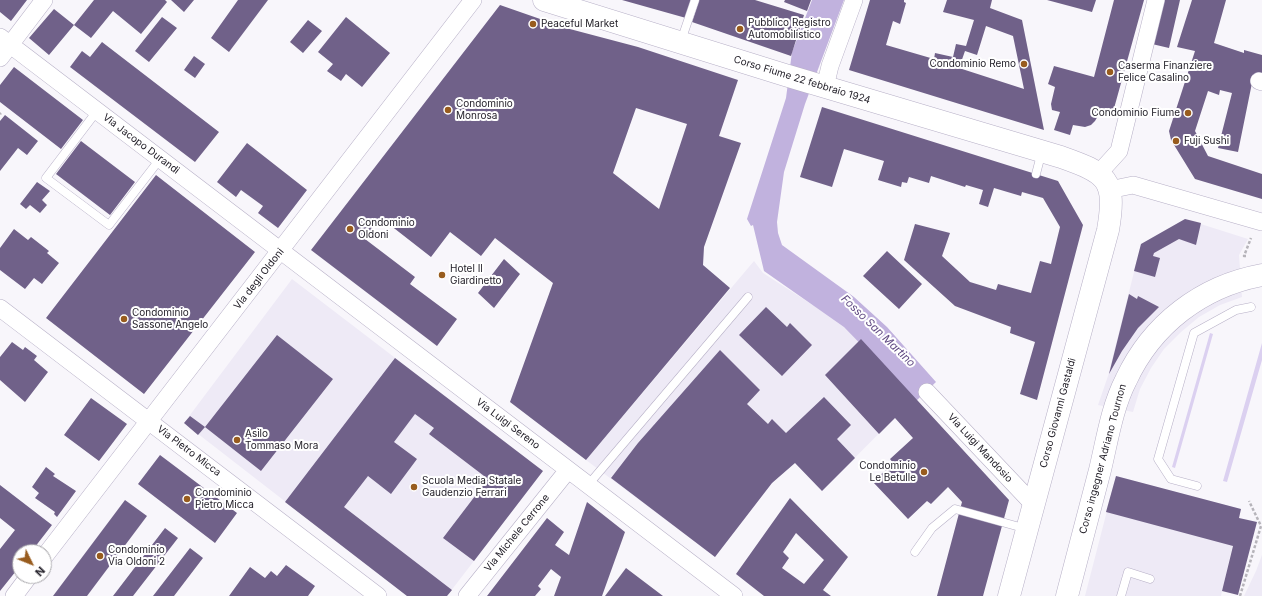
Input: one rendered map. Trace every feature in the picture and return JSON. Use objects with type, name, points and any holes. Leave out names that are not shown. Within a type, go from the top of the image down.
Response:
[{"type":"main road","name":"Corso Fiume 22 febbraio 1924","points":[[544,0],[785,75],[1051,154],[1104,181]]},
{"type":"main road","name":"Corso Giovanni Gastaldi","points":[[1009,596],[1108,230],[1112,204],[1104,181]]},
{"type":"main road","name":"Corso ingegner Adriano Tournon","points":[[1067,596],[1114,414],[1125,380],[1141,353],[1163,325],[1195,300],[1219,288],[1245,278],[1262,275]]},
{"type":"street","points":[[3,47],[44,0]]},
{"type":"street","name":"Via degli Oldoni","points":[[52,547],[282,250],[473,0]]},
{"type":"street","points":[[818,85],[830,66],[854,0]]},
{"type":"street","points":[[1156,0],[1119,151],[1104,181],[1133,185],[1262,222]]},
{"type":"street","name":"Via Jacopo Durandi","points":[[3,47],[97,111],[282,250]]},
{"type":"street","name":"Via Luigi Sereno","points":[[282,250],[734,596]]},
{"type":"street","name":"Via Pietro Micca","points":[[0,308],[378,596]]},
{"type":"street","name":"Via Luigi Mandosio","points":[[927,392],[1034,505]]},
{"type":"street","name":"Via Michele Cerrone","points":[[467,596],[568,470]]},
{"type":"street","points":[[14,596],[23,584]]},
{"type":"lane","points":[[681,42],[694,0]]},
{"type":"lane","points":[[97,111],[46,178],[109,225],[160,159]]},
{"type":"lane","points":[[1036,174],[1051,154]]},
{"type":"lane","points":[[588,485],[748,297]]},
{"type":"lane","points":[[1197,486],[1171,479],[1158,459],[1194,333],[1236,310],[1251,307]]},
{"type":"lane","points":[[915,552],[932,528],[955,509],[1027,529]]},
{"type":"lane","points":[[1122,596],[1128,572],[1150,579]]},
{"type":"path","points":[[1250,255],[1244,256],[1251,238]]},
{"type":"path","points":[[1240,596],[1261,526],[1249,501]]},
{"type":"shaded area","points":[[1185,219],[1248,239],[1239,255],[1242,297],[1220,305],[1199,317],[1164,349],[1151,368],[1140,389],[1133,412],[1098,405],[1108,376],[1141,244]]},
{"type":"shaded area","points":[[754,261],[763,273],[853,331],[915,397],[822,491],[795,463],[772,483],[715,557],[586,460]]},
{"type":"shaded area","points":[[292,279],[543,471],[447,596],[407,596],[184,423]]},
{"type":"shaded area","points":[[1210,333],[1213,334],[1175,468],[1172,467]]},
{"type":"shaded area","points":[[1262,343],[1262,360],[1227,482],[1223,481]]},
{"type":"shaded area","points":[[1116,476],[1241,509],[1221,596],[1085,596]]},
{"type":"shaded area","points":[[1262,555],[1262,596],[1244,596],[1256,571]]},
{"type":"water","name":"Fosso San Martino","points":[[812,0],[844,0],[805,104],[784,172],[777,222],[778,233],[782,245],[854,297],[887,327],[936,382],[916,401],[844,327],[764,271],[753,225],[751,226],[747,219],[786,98],[792,52]]},
{"type":"building","points":[[0,0],[27,0],[11,21],[0,12]]},
{"type":"building","points":[[94,0],[165,0],[167,2],[141,34],[113,11],[91,38],[74,25]]},
{"type":"building","points":[[171,0],[194,0],[184,12]]},
{"type":"building","points":[[238,0],[268,0],[229,52],[211,38]]},
{"type":"building","points":[[622,0],[691,0],[686,18]]},
{"type":"building","points":[[699,0],[755,0],[804,15],[791,56],[692,22]]},
{"type":"building","points":[[785,0],[811,0],[807,11],[784,2]]},
{"type":"building","points":[[870,0],[904,0],[906,3],[900,24],[893,21],[886,45],[934,59],[935,53],[953,57],[956,44],[966,46],[974,20],[943,12],[947,0],[992,0],[990,8],[1022,20],[1044,130],[849,70]],"holes":[[[986,26],[1013,36],[1024,89],[959,68],[965,51],[977,55]]]},
{"type":"building","points":[[1047,0],[1096,0],[1092,12]]},
{"type":"building","name":"Caserma Finanziere Felice Casalino","points":[[1114,0],[1144,0],[1113,112],[1102,109],[1091,125],[1085,127],[1073,125],[1070,135],[1054,130],[1060,112],[1052,110],[1051,104],[1055,87],[1048,84],[1054,66],[1094,77]]},
{"type":"building","points":[[1163,0],[1180,0],[1169,48],[1152,44]]},
{"type":"building","points":[[1192,0],[1226,0],[1214,43],[1244,53],[1244,50],[1262,55],[1262,80],[1253,78],[1238,152],[1218,148],[1232,93],[1220,90],[1219,95],[1208,91],[1195,131],[1208,156],[1262,174],[1262,199],[1195,179],[1171,140],[1169,131],[1195,51],[1177,47]]},
{"type":"building","points":[[500,5],[566,28],[638,47],[738,80],[719,136],[741,143],[704,247],[703,265],[730,288],[586,460],[510,402],[553,283],[495,238],[481,256],[450,232],[431,257],[381,218],[365,239],[415,277],[410,284],[457,319],[437,346],[311,250]],"holes":[[[636,108],[687,124],[659,209],[613,173]]]},
{"type":"building","points":[[54,9],[74,25],[49,55],[29,38]]},
{"type":"building","points":[[162,17],[177,28],[149,62],[135,51]]},
{"type":"building","points":[[346,17],[390,53],[362,87],[346,74],[341,81],[327,71],[333,64],[318,52]]},
{"type":"building","points":[[308,20],[322,31],[303,53],[290,42]]},
{"type":"building","points":[[102,42],[219,132],[195,162],[70,67],[82,51],[90,57]]},
{"type":"building","points":[[194,56],[205,64],[195,78],[184,70]]},
{"type":"building","points":[[14,67],[83,120],[61,149],[0,102],[0,85]]},
{"type":"building","points":[[822,107],[1058,181],[1083,225],[1037,400],[1020,394],[1035,342],[1010,333],[1011,327],[955,306],[904,260],[915,224],[950,233],[942,256],[970,282],[996,290],[998,284],[1031,293],[1040,261],[1051,264],[1060,227],[1043,198],[1022,192],[1021,196],[994,188],[988,207],[979,204],[983,190],[966,185],[965,187],[931,176],[929,183],[909,177],[907,183],[902,182],[901,187],[878,180],[884,161],[844,149],[832,187],[800,177]]},
{"type":"building","points":[[5,115],[38,141],[27,155],[18,148],[0,171],[0,121]]},
{"type":"building","points":[[81,141],[135,182],[110,215],[56,174]]},
{"type":"building","points":[[247,143],[307,190],[278,228],[258,213],[263,206],[241,190],[236,197],[217,182]]},
{"type":"building","points":[[156,175],[255,252],[144,394],[46,318]]},
{"type":"building","points":[[37,182],[50,191],[42,200],[47,205],[40,213],[30,205],[26,209],[20,204]]},
{"type":"building","points":[[1185,219],[1201,223],[1196,245],[1179,239],[1154,253],[1153,256],[1160,258],[1155,277],[1134,271],[1141,244]]},
{"type":"building","points":[[14,229],[28,240],[31,237],[49,251],[47,253],[59,263],[42,284],[34,278],[25,289],[0,270],[0,248]]},
{"type":"building","points":[[887,251],[922,284],[899,309],[863,276]]},
{"type":"building","points":[[504,259],[520,274],[494,308],[478,293]]},
{"type":"building","points":[[1129,294],[1137,299],[1138,296],[1159,307],[1138,328],[1122,351],[1109,374]]},
{"type":"building","points":[[766,307],[787,327],[790,323],[812,345],[782,376],[739,335]]},
{"type":"building","points":[[277,335],[333,379],[261,471],[205,427]]},
{"type":"building","points":[[861,339],[1009,500],[983,596],[937,596],[962,502],[948,487],[931,504],[927,501],[908,519],[873,482],[893,463],[890,459],[913,438],[895,418],[879,434],[825,375]]},
{"type":"building","points":[[12,342],[23,350],[25,347],[37,356],[34,360],[48,372],[25,402],[0,380],[0,357]]},
{"type":"building","points":[[720,350],[760,390],[747,404],[768,424],[772,419],[786,433],[824,397],[851,425],[837,439],[855,458],[822,491],[795,463],[772,483],[715,557],[611,478],[638,443]]},
{"type":"building","name":"Scuola Media Statale Gaudenzio Ferrari","points":[[395,358],[543,471],[474,561],[443,538],[488,479],[429,434],[434,428],[415,414],[394,442],[417,459],[391,494],[368,476],[344,507],[452,590],[447,596],[407,596],[285,502]]},
{"type":"building","points":[[91,398],[127,424],[99,461],[64,435]]},
{"type":"building","points":[[190,416],[205,427],[198,435],[184,423]]},
{"type":"building","name":"Condominio Pietro Micca","points":[[160,455],[237,513],[215,543],[138,484]]},
{"type":"building","points":[[46,467],[55,474],[53,476],[76,491],[57,517],[54,514],[55,512],[35,498],[39,493],[32,487]]},
{"type":"building","points":[[1116,476],[1241,509],[1239,518],[1257,522],[1238,595],[1222,591],[1233,546],[1106,512]]},
{"type":"building","points":[[0,485],[52,525],[37,544],[12,544],[12,576],[0,591],[0,549],[15,530],[0,518]]},
{"type":"building","points":[[790,498],[848,557],[823,590],[831,596],[764,596],[736,574]],"holes":[[[796,533],[824,560],[804,584],[782,568],[789,558],[783,552]]]},
{"type":"building","name":"Condominio Via Oldoni 2","points":[[125,500],[147,516],[87,596],[53,596]]},
{"type":"building","points":[[587,502],[625,532],[602,596],[554,596],[561,577],[551,569],[538,586],[541,589],[535,596],[487,596],[547,518],[564,532],[555,545],[569,555]]},
{"type":"building","points":[[165,528],[178,538],[133,596],[113,596]]},
{"type":"building","points":[[190,548],[203,558],[174,596],[153,596]]},
{"type":"building","points":[[286,565],[315,586],[308,596],[229,596],[250,567],[265,578],[271,571],[277,576]]},
{"type":"building","points":[[626,568],[663,596],[605,596]]},
{"type":"place","name":"Peaceful Market","points":[[533,24]]},
{"type":"place","name":"Pubblico Registro Automobilistico","points":[[740,29]]},
{"type":"place","name":"Condominio Remo","points":[[1024,64]]},
{"type":"place","name":"Caserma Finanziere Felice Casalino","points":[[1110,72]]},
{"type":"place","name":"Condominio Monrosa","points":[[448,110]]},
{"type":"place","name":"Condominio Fiume","points":[[1188,113]]},
{"type":"place","name":"Fuji Sushi","points":[[1176,141]]},
{"type":"place","name":"Condominio Oldoni","points":[[350,229]]},
{"type":"place","name":"Hotel Il Giardinetto","points":[[442,275]]},
{"type":"place","name":"Condominio Sassone Angelo","points":[[124,319]]},
{"type":"place","name":"Asilo Tommaso Mora","points":[[237,440]]},
{"type":"place","name":"Condominio Le Betulle","points":[[924,472]]},
{"type":"place","name":"Scuola Media Statale Gaudenzio Ferrari","points":[[414,487]]},
{"type":"place","name":"Condominio Pietro Micca","points":[[187,499]]},
{"type":"place","name":"Condominio Via Oldoni 2","points":[[100,556]]}]
